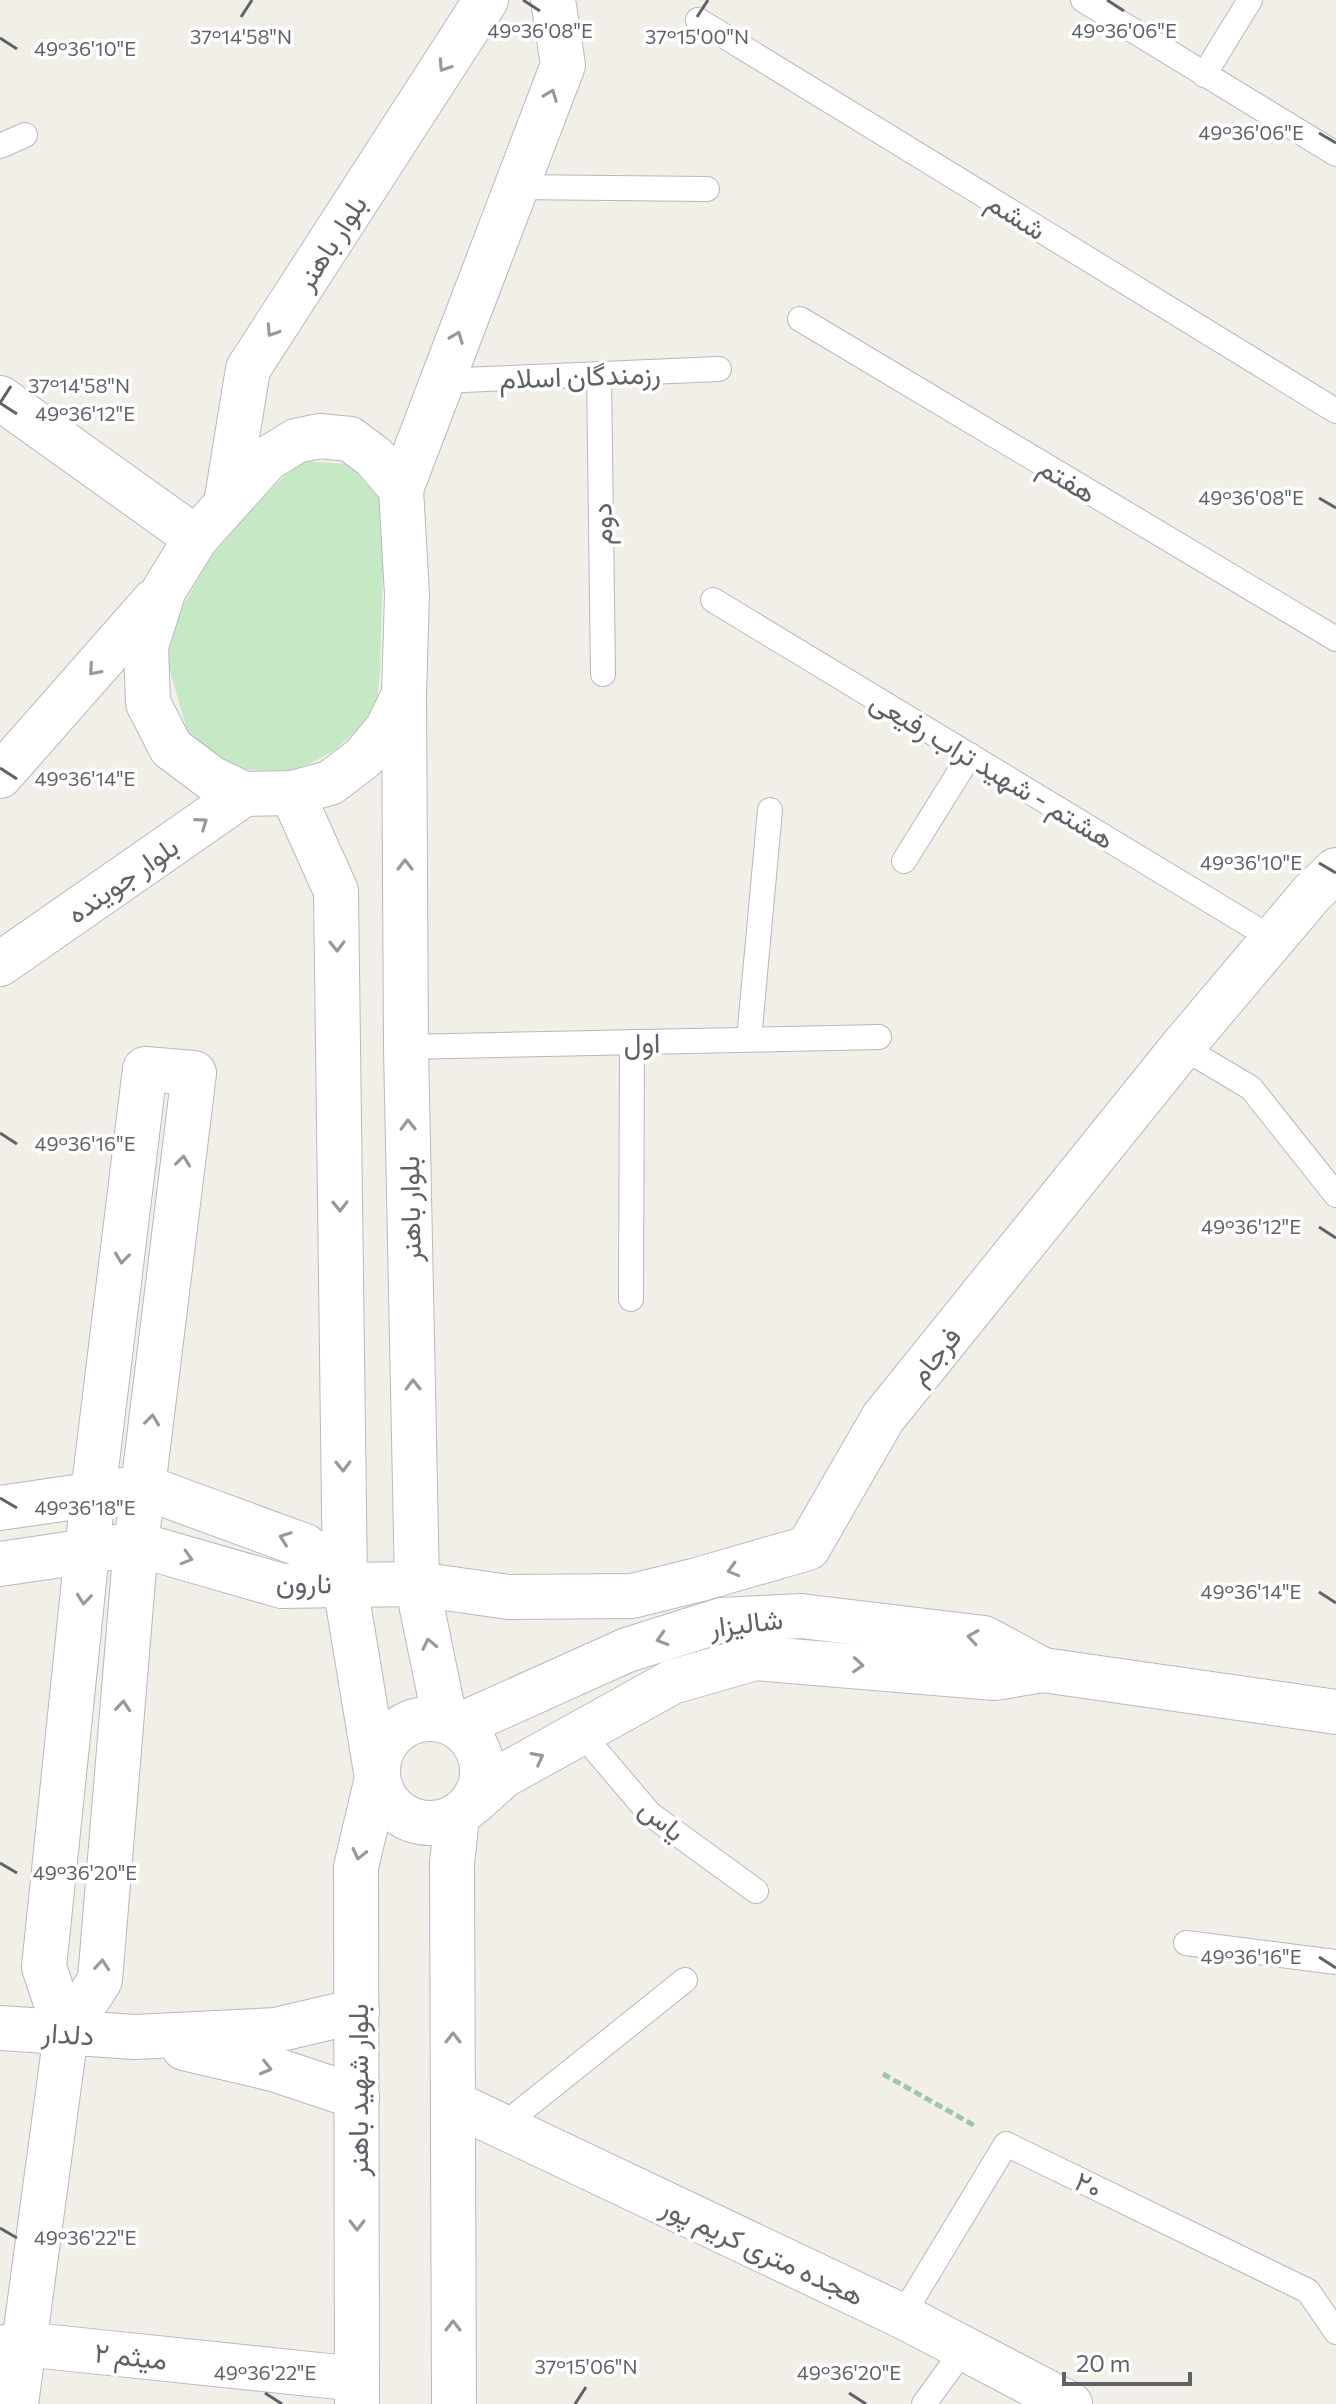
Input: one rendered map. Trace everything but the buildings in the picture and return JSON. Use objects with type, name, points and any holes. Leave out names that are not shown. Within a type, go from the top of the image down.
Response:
[{"type":"street","name":"بلوار باهنر","points":[[226,504],[248,369],[486,0]]},
{"type":"street","points":[[0,776],[164,590],[196,538],[267,459],[296,441],[319,436],[350,439],[374,457],[401,489],[563,65],[553,0]]},
{"type":"street","points":[[0,398],[196,538]]},
{"type":"street","name":"بلوار باهنر","points":[[401,489],[407,595],[404,694],[406,1047],[417,1584],[452,1723]]},
{"type":"street","points":[[164,590],[146,646],[148,703],[171,748],[211,778],[244,794],[292,793],[330,783],[363,758],[387,729],[404,694]]},
{"type":"street","points":[[292,793],[336,891],[345,1585],[377,1778],[387,1803],[408,1820],[434,1824],[465,1809]]},
{"type":"street","name":"بلوار جوینده","points":[[0,964],[244,794]]},
{"type":"street","name":"فرجام","points":[[808,1548],[883,1418],[1182,1047],[1336,870]]},
{"type":"street","points":[[16,2404],[12,2346],[66,2033],[100,1980],[136,1544],[194,1073],[145,1069],[93,1494],[44,1967],[66,2033]]},
{"type":"street","name":"نارون","points":[[0,1508],[144,1487],[305,1546],[345,1585]]},
{"type":"street","name":"نارون","points":[[0,1564],[136,1544],[282,1586],[345,1585]]},
{"type":"street","points":[[345,1585],[417,1584],[509,1597],[632,1596],[808,1548],[796,1661]]},
{"type":"street","name":"شالیزار","points":[[452,1723],[627,1650],[722,1620],[801,1616],[984,1638],[1043,1670]]},
{"type":"street","name":"شالیزار","points":[[465,1809],[503,1776],[672,1682],[755,1658],[995,1678],[1043,1670],[1336,1712]]},
{"type":"street","points":[[377,1778],[380,1752],[396,1731],[419,1719],[452,1723],[477,1747],[483,1775],[465,1809],[452,1863],[454,2404]]},
{"type":"street","name":"بلوار شهید باهنر","points":[[357,2392],[356,1867],[377,1778]]},
{"type":"street","points":[[135,2037],[276,2030],[357,2011]]},
{"type":"street","name":"دلدار","points":[[0,2028],[135,2037]]},
{"type":"street","points":[[135,2037],[273,2069],[357,2097]]},
{"type":"street","name":"هجده متری کریم پور","points":[[453,2103],[902,2316],[1070,2404]]},
{"type":"street","name":"میثم ۲","points":[[12,2346],[357,2392]]},
{"type":"lane","points":[[1083,0],[1336,154]]},
{"type":"lane","points":[[1204,75],[1250,0]]},
{"type":"lane","name":"ششم","points":[[698,20],[1336,411]]},
{"type":"lane","points":[[0,146],[25,135]]},
{"type":"lane","points":[[515,187],[707,189]]},
{"type":"lane","name":"هفتم","points":[[800,319],[1336,639]]},
{"type":"lane","name":"رزمندگان اسلام","points":[[441,381],[719,369]]},
{"type":"lane","name":"دوم","points":[[599,374],[603,674]]},
{"type":"lane","name":"هشتم - شهید تراب رفیعی","points":[[713,600],[1273,939]]},
{"type":"lane","points":[[904,861],[970,755]]},
{"type":"lane","points":[[749,1039],[770,810]]},
{"type":"lane","name":"اول","points":[[406,1047],[879,1037]]},
{"type":"lane","points":[[631,1299],[632,1042]]},
{"type":"lane","points":[[1182,1047],[1251,1088],[1336,1195]]},
{"type":"lane","name":"یاس","points":[[582,1734],[650,1814],[756,1891]]},
{"type":"lane","points":[[1186,1943],[1336,1962]]},
{"type":"lane","points":[[501,2127],[685,1980]]},
{"type":"lane","points":[[902,2316],[1006,2144]]},
{"type":"lane","name":"۲۰","points":[[1006,2144],[1308,2291],[1336,2332]]},
{"type":"lane","points":[[924,2404],[964,2349]]},
{"type":"path","points":[[883,2074],[1006,2144]]},
{"type":"green space","points":[[300,461],[348,464],[382,500],[383,564],[377,701],[361,726],[335,750],[309,764],[283,773],[245,769],[209,754],[187,730],[167,660],[179,614],[209,559],[252,508]]}]
